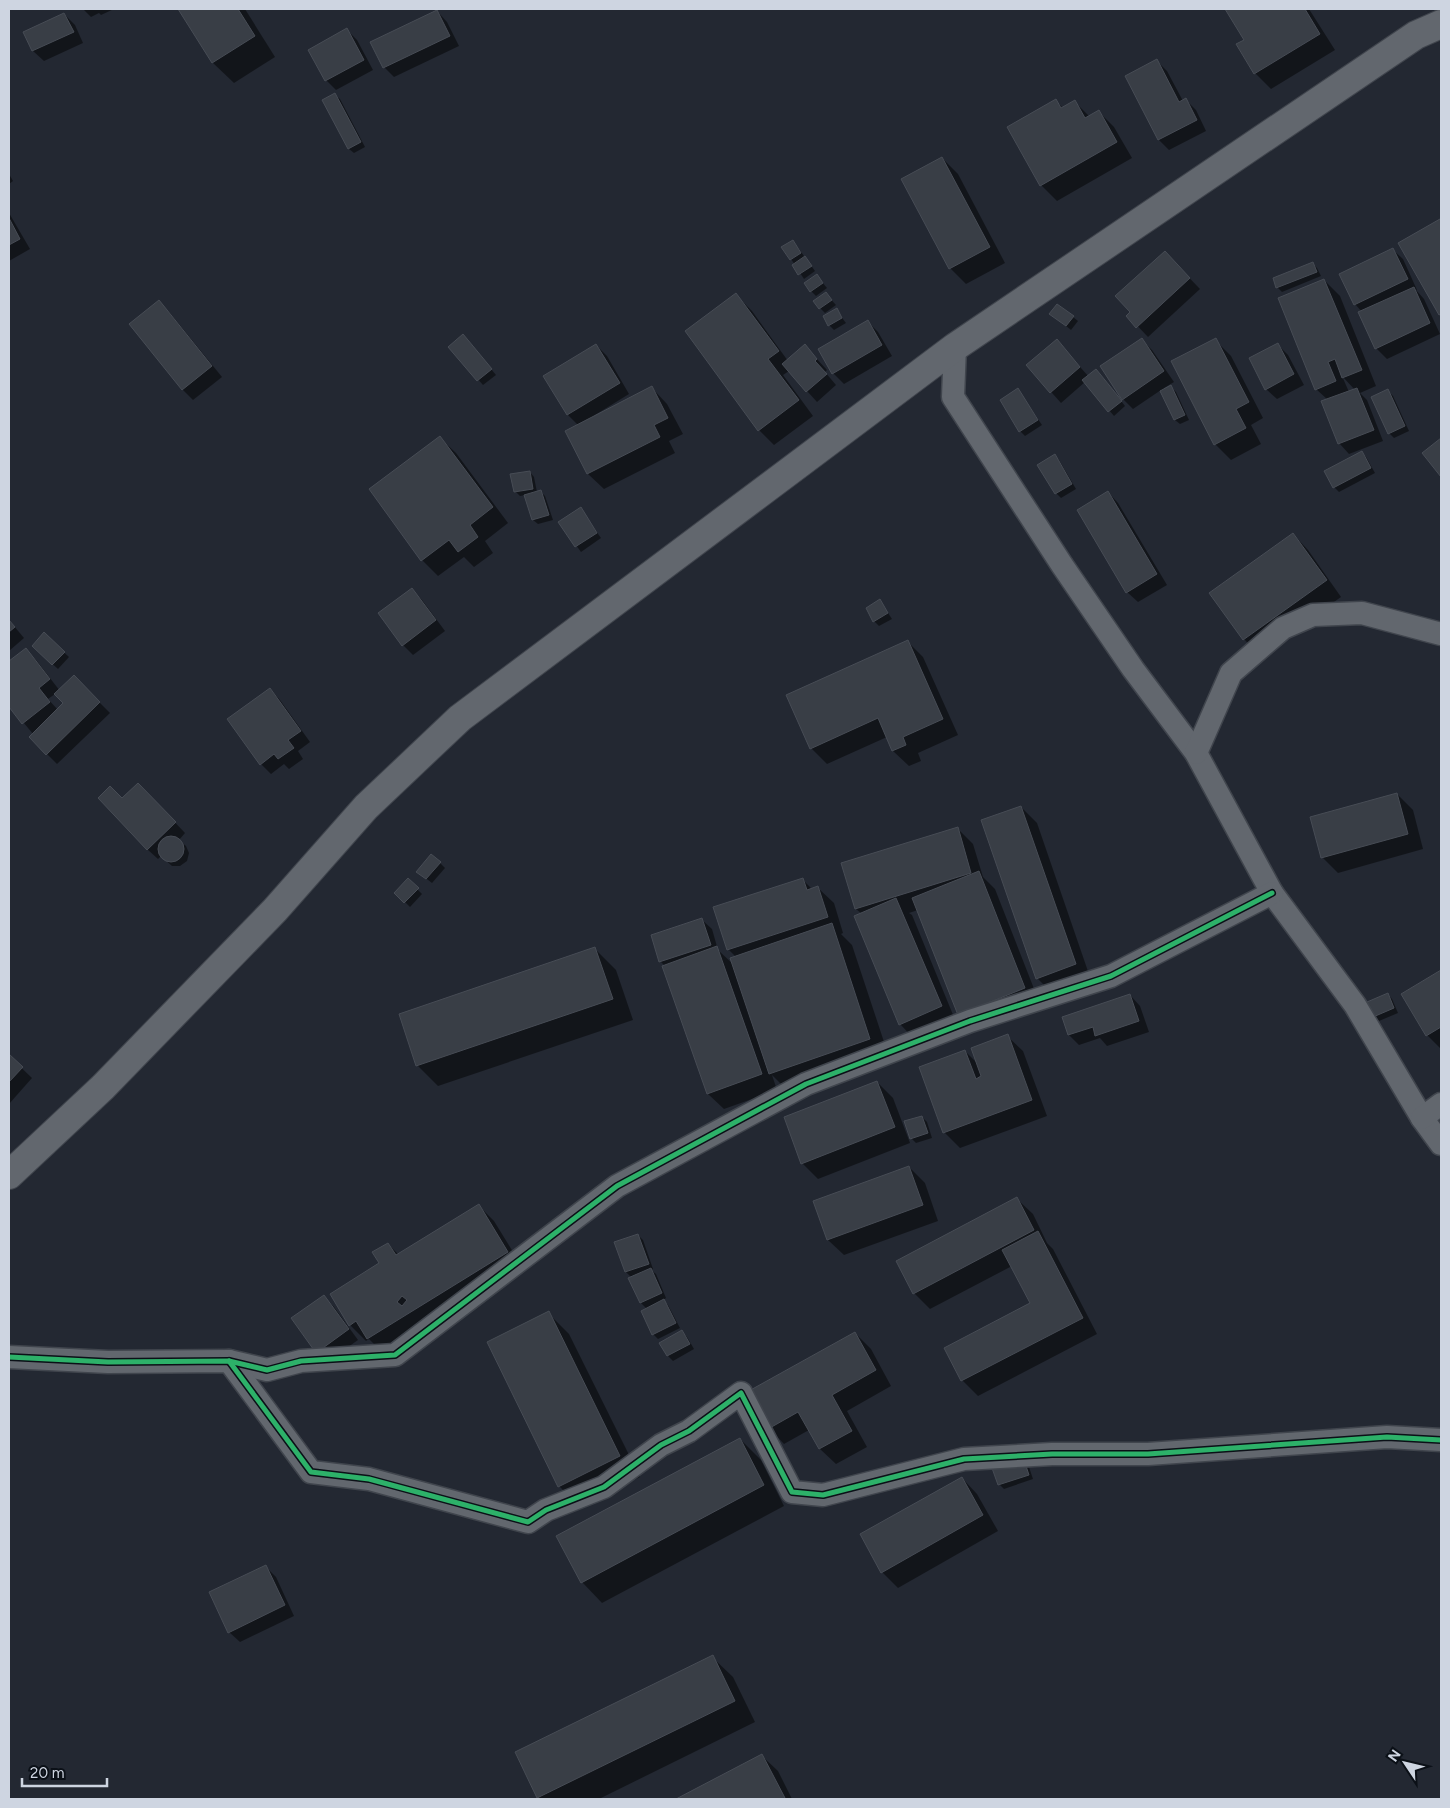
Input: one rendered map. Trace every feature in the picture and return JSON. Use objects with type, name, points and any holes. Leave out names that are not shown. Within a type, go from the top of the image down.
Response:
[{"type":"main road","points":[[9,1175],[103,1087],[275,910],[366,807],[460,718],[955,347],[1416,35],[1441,24]]},
{"type":"street","points":[[955,347],[953,397],[1116,645],[1196,753],[1272,893],[1355,1006],[1422,1118],[1441,1144]]},
{"type":"street","points":[[1196,753],[1231,673],[1283,628],[1313,614],[1362,613],[1441,634]]},
{"type":"street","points":[[9,1357],[108,1362],[229,1361],[268,1370],[301,1361],[395,1354],[618,1186],[806,1084],[970,1021],[1111,976],[1272,893]]},
{"type":"street","points":[[1422,1118],[1441,1104]]},
{"type":"street","points":[[229,1361],[311,1472],[369,1478],[528,1522],[546,1510],[604,1487],[660,1445],[689,1431],[741,1393],[792,1492],[823,1494],[964,1459],[1052,1454],[1148,1454],[1387,1437],[1441,1440]]},
{"type":"building","points":[[178,9],[238,9],[255,36],[212,63]]},
{"type":"building","points":[[1225,9],[1305,9],[1320,34],[1254,74],[1236,44],[1244,40]]},
{"type":"building","points":[[437,10],[450,36],[383,68],[370,42]]},
{"type":"building","points":[[64,13],[74,32],[32,51],[23,32]]},
{"type":"building","points":[[347,28],[364,60],[325,81],[308,50]]},
{"type":"building","points":[[1157,59],[1179,102],[1186,98],[1197,120],[1158,140],[1125,76]]},
{"type":"building","points":[[335,93],[361,142],[348,149],[322,100]]},
{"type":"building","points":[[1056,99],[1061,108],[1075,100],[1085,118],[1099,110],[1117,142],[1040,186],[1007,127]]},
{"type":"building","points":[[942,157],[990,247],[949,269],[901,179]]},
{"type":"building","points":[[9,218],[20,239],[9,245]]},
{"type":"building","points":[[1440,219],[1441,314],[1439,315],[1398,243]]},
{"type":"building","points":[[793,240],[801,253],[790,260],[781,247]]},
{"type":"building","points":[[1393,248],[1408,279],[1354,305],[1339,274]]},
{"type":"building","points":[[1165,251],[1190,278],[1136,328],[1126,316],[1130,312],[1115,296]]},
{"type":"building","points":[[805,256],[812,266],[798,275],[792,265]]},
{"type":"building","points":[[1313,262],[1317,272],[1276,288],[1273,278]]},
{"type":"building","points":[[817,274],[823,283],[810,292],[804,283]]},
{"type":"building","points":[[1324,279],[1362,370],[1342,378],[1335,359],[1328,362],[1336,381],[1315,390],[1278,298]]},
{"type":"building","points":[[1414,287],[1430,323],[1375,349],[1358,312]]},
{"type":"building","points":[[826,292],[832,300],[819,309],[813,301]]},
{"type":"building","points":[[736,293],[779,351],[768,359],[799,400],[758,431],[685,331]]},
{"type":"building","points":[[159,300],[212,366],[182,390],[129,324]]},
{"type":"building","points":[[1057,304],[1074,316],[1066,326],[1049,314]]},
{"type":"building","points":[[837,308],[842,318],[828,326],[823,316]]},
{"type":"building","points":[[868,320],[882,345],[832,374],[818,349]]},
{"type":"building","points":[[463,334],[492,369],[477,381],[448,347]]},
{"type":"building","points":[[1142,338],[1164,371],[1122,400],[1100,366]]},
{"type":"building","points":[[1216,338],[1249,402],[1236,409],[1246,428],[1214,445],[1171,361]]},
{"type":"building","points":[[1057,339],[1080,367],[1050,393],[1026,365]]},
{"type":"building","points":[[1278,343],[1294,374],[1265,390],[1249,358]]},
{"type":"building","points":[[596,344],[620,383],[567,415],[543,376]]},
{"type":"building","points":[[805,344],[817,359],[815,361],[827,374],[806,392],[782,364]]},
{"type":"building","points":[[1096,369],[1122,401],[1108,412],[1082,380]]},
{"type":"building","points":[[1171,385],[1185,415],[1174,420],[1160,391]]},
{"type":"building","points":[[652,386],[668,418],[654,425],[660,437],[587,474],[565,431]]},
{"type":"building","points":[[1018,388],[1038,420],[1019,432],[1000,400]]},
{"type":"building","points":[[1357,388],[1374,430],[1338,444],[1321,401]]},
{"type":"building","points":[[1388,389],[1405,426],[1388,434],[1371,397]]},
{"type":"building","points":[[440,436],[493,507],[470,525],[478,537],[458,552],[449,540],[421,561],[369,489]]},
{"type":"building","points":[[1441,438],[1441,477],[1422,453]]},
{"type":"building","points":[[1362,451],[1371,468],[1333,488],[1324,471]]},
{"type":"building","points":[[1055,454],[1072,484],[1055,494],[1037,465]]},
{"type":"building","points":[[530,471],[533,489],[514,492],[510,474]]},
{"type":"building","points":[[541,490],[549,515],[532,520],[524,495]]},
{"type":"building","points":[[1108,491],[1157,574],[1126,593],[1077,510]]},
{"type":"building","points":[[581,507],[597,533],[575,547],[558,522]]},
{"type":"building","points":[[1293,533],[1327,580],[1243,640],[1209,593]]},
{"type":"building","points":[[412,588],[436,620],[402,646],[378,613]]},
{"type":"building","points":[[880,599],[888,613],[873,622],[866,608]]},
{"type":"building","points":[[9,620],[15,627],[9,632]]},
{"type":"building","points":[[44,632],[65,652],[52,665],[32,646]]},
{"type":"building","points":[[908,640],[943,719],[903,737],[906,745],[892,751],[878,718],[810,749],[786,695]]},
{"type":"building","points":[[26,648],[50,679],[39,688],[50,702],[22,724],[9,707],[9,661]]},
{"type":"building","points":[[74,675],[100,702],[46,755],[29,737],[63,703],[54,694]]},
{"type":"building","points":[[270,688],[301,731],[288,740],[294,748],[278,759],[274,754],[260,765],[227,719]]},
{"type":"building","points":[[138,783],[176,822],[147,850],[98,798],[110,786],[122,798]]},
{"type":"building","points":[[1397,793],[1408,834],[1321,858],[1310,817]]},
{"type":"building","points":[[1021,806],[1076,964],[1036,979],[981,820]]},
{"type":"building","points":[[958,827],[971,873],[855,909],[841,863]]},
{"type":"building","points":[[171,836],[180,840],[184,849],[180,858],[171,862],[162,858],[158,849],[162,840]]},
{"type":"building","points":[[431,854],[441,862],[426,879],[416,872]]},
{"type":"building","points":[[979,871],[1025,988],[958,1015],[912,898]]},
{"type":"building","points":[[408,878],[419,888],[404,903],[394,893]]},
{"type":"building","points":[[803,878],[807,890],[818,886],[828,917],[727,950],[713,907]]},
{"type":"building","points":[[896,898],[942,1006],[899,1025],[854,916]]},
{"type":"building","points":[[702,918],[711,945],[659,962],[651,935]]},
{"type":"building","points":[[832,923],[870,1039],[769,1074],[730,958]]},
{"type":"building","points":[[717,946],[762,1074],[707,1094],[662,966]]},
{"type":"building","points":[[595,947],[613,999],[416,1066],[399,1014]]},
{"type":"building","points":[[1441,970],[1441,1027],[1426,1036],[1401,994]]},
{"type":"building","points":[[1388,993],[1394,1008],[1373,1017],[1367,1002]]},
{"type":"building","points":[[1130,994],[1139,1021],[1095,1036],[1093,1027],[1068,1035],[1062,1017]]},
{"type":"building","points":[[1008,1034],[1032,1100],[943,1133],[919,1067],[965,1050],[976,1079],[981,1076],[971,1048]]},
{"type":"building","points":[[9,1054],[23,1067],[9,1082]]},
{"type":"building","points":[[877,1081],[895,1127],[801,1164],[784,1117]]},
{"type":"building","points":[[922,1116],[928,1133],[910,1139],[904,1121]]},
{"type":"building","points":[[909,1166],[923,1205],[827,1240],[813,1201]]},
{"type":"building","points":[[1017,1197],[1034,1230],[913,1294],[896,1261]]},
{"type":"building","points":[[479,1204],[508,1252],[367,1339],[356,1321],[349,1326],[330,1294],[379,1263],[372,1252],[388,1243],[396,1255]],"holes":[[[402,1296],[407,1300],[402,1306],[397,1302]]]},
{"type":"building","points":[[1038,1231],[1083,1318],[961,1381],[944,1348],[1030,1303],[1002,1250]]},
{"type":"building","points":[[638,1234],[649,1264],[625,1272],[614,1242]]},
{"type":"building","points":[[651,1268],[662,1293],[640,1303],[628,1278]]},
{"type":"building","points":[[324,1295],[349,1329],[316,1353],[291,1318]]},
{"type":"building","points":[[664,1299],[676,1323],[652,1335],[641,1311]]},
{"type":"building","points":[[549,1311],[620,1456],[558,1487],[487,1342]]},
{"type":"building","points":[[682,1330],[690,1344],[667,1356],[659,1343]]},
{"type":"building","points":[[855,1332],[876,1370],[832,1395],[852,1431],[819,1449],[798,1412],[768,1429],[747,1392]]},
{"type":"building","points":[[740,1438],[764,1485],[581,1583],[556,1536]]},
{"type":"building","points":[[1023,1457],[1029,1475],[998,1485],[992,1468]]},
{"type":"building","points":[[962,1477],[983,1515],[881,1573],[860,1534]]},
{"type":"building","points":[[266,1565],[285,1605],[228,1633],[209,1592]]},
{"type":"building","points":[[713,1655],[735,1701],[537,1798],[515,1752]]},
{"type":"building","points":[[762,1754],[785,1798],[676,1799]]},
{"type":"cycle path","points":[[9,1357],[108,1362],[229,1361],[267,1370],[301,1361],[395,1355],[617,1186],[806,1084],[970,1021],[1111,976],[1272,893]]},
{"type":"cycle path","points":[[229,1361],[311,1472],[369,1479],[528,1522],[546,1510],[604,1487],[661,1445],[689,1431],[741,1393],[792,1492],[823,1495],[964,1459],[1052,1454],[1148,1454],[1387,1437],[1441,1440]]}]
